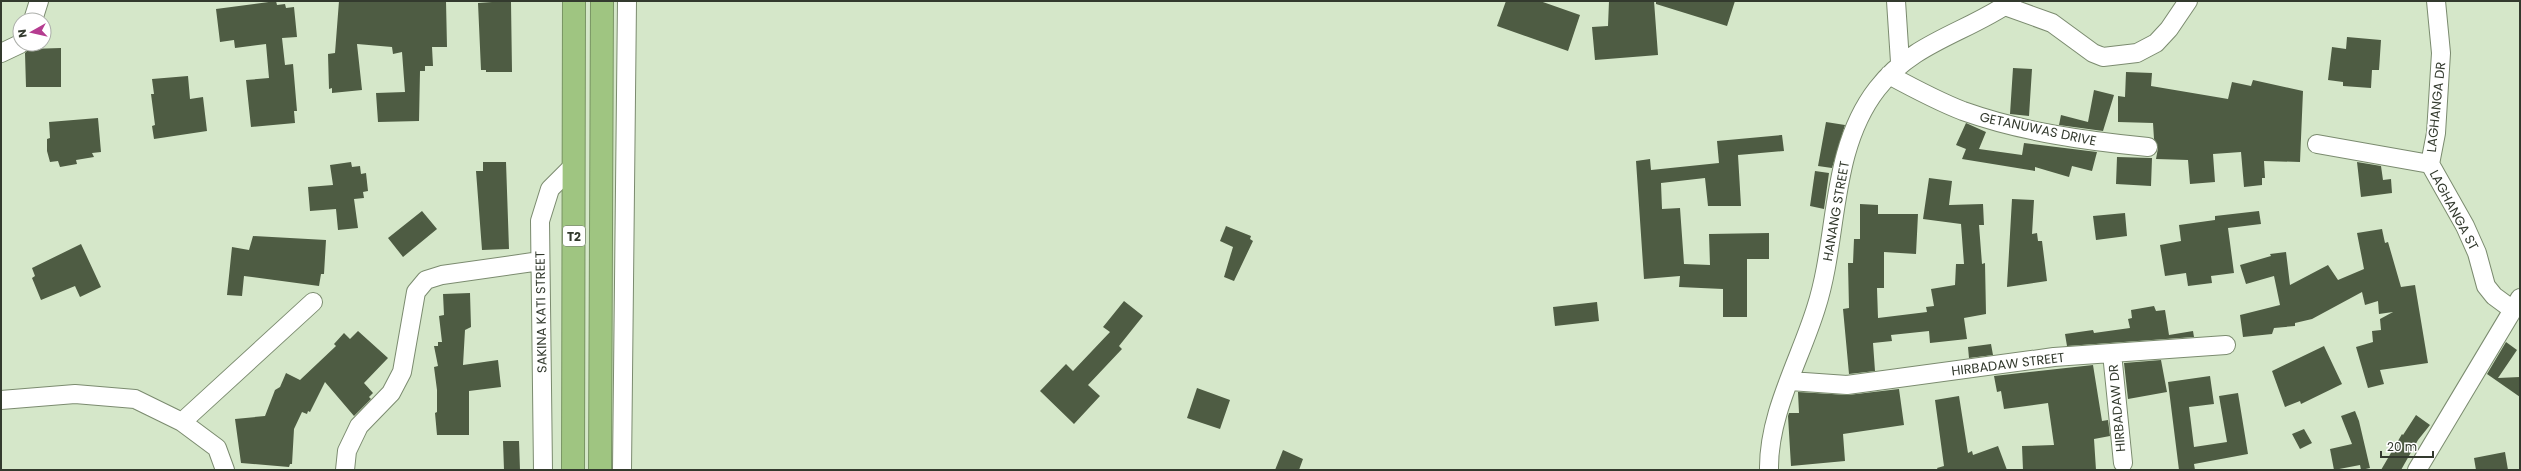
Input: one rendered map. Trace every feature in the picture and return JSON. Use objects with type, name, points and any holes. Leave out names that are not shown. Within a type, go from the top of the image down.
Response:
[{"type":"highway","name":"T2","points":[[573,470],[574,1]]},
{"type":"highway","name":"T2","points":[[600,470],[602,1]]},
{"type":"street","points":[[37,12],[40,1]]},
{"type":"street","points":[[622,470],[628,1]]},
{"type":"street","points":[[1894,69],[1896,1]]},
{"type":"street","points":[[2009,3],[2052,23],[2093,53],[2103,58],[2136,53],[2156,43],[2169,29],[2188,1]]},
{"type":"street","name":"LAGHANGA DR","points":[[2430,164],[2436,133],[2441,53],[2436,1]]},
{"type":"street","name":"HANANG STREET","points":[[1769,470],[1770,454],[1778,414],[1816,308],[1824,276],[1843,165],[1858,121],[1876,89],[1894,69],[2009,3]]},
{"type":"street","points":[[1,53],[12,48]]},
{"type":"street","name":"GETANUWAS DRIVE","points":[[1894,69],[1962,110],[1996,122],[2098,143],[2148,147]]},
{"type":"street","name":"LAGHANGA ST","points":[[2317,144],[2430,164],[2465,226],[2477,253],[2486,286],[2494,296],[2517,304]]},
{"type":"street","name":"SAKINA KATI STREET","points":[[543,470],[540,221],[550,189],[574,166]]},
{"type":"street","points":[[345,470],[347,451],[359,426],[391,392],[402,372],[416,292],[426,280],[442,275],[540,261]]},
{"type":"street","points":[[182,422],[313,302]]},
{"type":"street","points":[[2417,470],[2517,304]]},
{"type":"street","name":"HIRBADAW STREET","points":[[1790,381],[1847,385],[2054,357],[2226,345]]},
{"type":"street","name":"HIRBADAW DR","points":[[2112,353],[2123,463]]},
{"type":"street","points":[[1,400],[75,394],[135,399],[182,422],[217,448],[225,470]]},
{"type":"building","points":[[276,1],[277,5],[285,4],[286,8],[294,7],[297,37],[282,38],[285,65],[293,64],[297,111],[294,111],[295,123],[251,127],[246,80],[269,78],[266,44],[235,48],[234,40],[220,42],[216,9]]},
{"type":"building","points":[[339,1],[446,1],[447,47],[432,47],[433,66],[425,66],[425,71],[420,71],[419,121],[378,122],[376,93],[405,92],[402,52],[393,54],[392,47],[357,44],[362,90],[332,93],[332,88],[329,89],[328,54],[335,53]]},
{"type":"building","points":[[1506,1],[1540,1],[1580,15],[1568,51],[1497,26]]},
{"type":"building","points":[[1609,1],[1654,1],[1658,55],[1595,60],[1592,27],[1608,26]]},
{"type":"building","points":[[1656,1],[1735,1],[1727,26],[1656,4]]},
{"type":"building","points":[[511,2],[512,72],[486,72],[486,70],[481,70],[478,3]]},
{"type":"building","points":[[2347,37],[2381,40],[2379,70],[2372,70],[2371,88],[2343,86],[2343,82],[2328,80],[2332,47],[2346,49]]},
{"type":"building","points":[[52,48],[61,48],[61,87],[26,87],[25,53],[52,52]]},
{"type":"building","points":[[2013,68],[2032,69],[2029,116],[2010,114]]},
{"type":"building","points":[[2126,72],[2152,73],[2151,86],[2228,99],[2232,82],[2251,86],[2253,80],[2303,91],[2300,162],[2264,161],[2265,178],[2262,178],[2262,185],[2244,187],[2241,152],[2213,154],[2215,182],[2190,184],[2188,160],[2156,159],[2158,148],[2154,139],[2153,123],[2118,122],[2118,96],[2125,97]]},
{"type":"building","points":[[188,76],[190,99],[203,97],[207,131],[154,139],[152,126],[155,125],[151,94],[154,94],[152,79]]},
{"type":"building","points":[[2094,90],[2114,95],[2103,131],[2059,125],[2061,115],[2088,122]]},
{"type":"building","points":[[98,118],[101,152],[92,153],[94,157],[76,160],[77,164],[60,167],[58,161],[50,162],[47,151],[47,139],[50,138],[49,122]]},
{"type":"building","points":[[1826,122],[1845,125],[1832,168],[1818,166]]},
{"type":"building","points":[[1966,123],[1986,132],[1979,149],[2022,155],[2024,143],[2097,152],[2092,171],[2072,166],[2069,177],[2035,167],[2035,171],[1962,159],[1966,149],[1956,145]]},
{"type":"building","points":[[1782,135],[1784,151],[1738,155],[1741,206],[1708,206],[1705,178],[1661,183],[1662,209],[1680,208],[1684,264],[1710,265],[1709,234],[1769,233],[1769,259],[1747,259],[1747,317],[1723,317],[1723,289],[1679,287],[1680,276],[1644,279],[1636,161],[1650,159],[1651,170],[1719,163],[1717,141]]},
{"type":"building","points":[[2117,157],[2152,158],[2151,186],[2116,184]]},
{"type":"building","points":[[351,162],[352,167],[360,166],[361,174],[366,173],[368,191],[363,192],[364,198],[354,199],[358,228],[338,230],[336,209],[310,211],[308,187],[333,185],[330,165]]},
{"type":"building","points":[[483,162],[506,162],[509,249],[482,250],[476,171],[483,171]]},
{"type":"building","points":[[2357,162],[2381,166],[2383,180],[2391,179],[2392,193],[2361,197]]},
{"type":"building","points":[[1815,171],[1829,173],[1824,209],[1810,206]]},
{"type":"building","points":[[1929,178],[1952,181],[1949,205],[1983,204],[1984,225],[1979,225],[1982,264],[1985,263],[1986,314],[1964,318],[1967,339],[1930,343],[1929,331],[1891,335],[1892,341],[1873,343],[1875,371],[1849,374],[1843,309],[1849,308],[1848,263],[1853,263],[1854,239],[1860,239],[1860,204],[1878,205],[1878,214],[1918,214],[1916,254],[1884,252],[1884,288],[1877,288],[1878,318],[1927,312],[1926,307],[1934,306],[1931,289],[1955,285],[1956,264],[1964,264],[1961,224],[1923,219]]},
{"type":"building","points":[[2012,199],[2034,200],[2032,234],[2037,233],[2038,241],[2042,241],[2047,281],[2007,287]]},
{"type":"building","points":[[422,211],[437,229],[403,257],[388,238]]},
{"type":"building","points":[[2259,211],[2261,224],[2228,228],[2234,273],[2211,276],[2212,283],[2188,286],[2186,273],[2165,276],[2160,245],[2181,241],[2179,225],[2215,220],[2215,216]]},
{"type":"building","points":[[2125,213],[2127,236],[2096,240],[2093,216]]},
{"type":"building","points":[[1226,226],[1251,236],[1250,239],[1253,241],[1234,281],[1224,277],[1233,247],[1220,241]]},
{"type":"building","points":[[2382,229],[2385,243],[2388,242],[2401,287],[2415,285],[2428,363],[2380,370],[2384,384],[2368,388],[2356,347],[2373,342],[2372,331],[2381,330],[2380,319],[2393,312],[2379,314],[2378,301],[2365,305],[2362,292],[2312,319],[2295,323],[2295,326],[2274,328],[2272,334],[2243,337],[2240,315],[2280,305],[2274,276],[2246,284],[2240,265],[2271,256],[2270,254],[2286,252],[2290,285],[2328,265],[2338,280],[2364,269],[2357,233]]},
{"type":"building","points":[[253,236],[326,240],[324,274],[321,274],[319,286],[244,276],[242,296],[227,295],[232,247],[249,250]]},
{"type":"building","points":[[81,244],[101,287],[80,297],[75,286],[41,300],[32,278],[35,276],[32,268]]},
{"type":"building","points":[[470,293],[471,327],[465,330],[463,365],[498,360],[501,387],[469,391],[469,435],[437,435],[435,413],[437,412],[437,390],[434,367],[438,366],[434,346],[438,346],[438,342],[442,342],[439,316],[444,315],[443,294]]},
{"type":"building","points":[[1124,301],[1143,316],[1119,346],[1122,349],[1088,385],[1100,396],[1074,424],[1040,391],[1066,364],[1073,371],[1110,332],[1103,327]]},
{"type":"building","points":[[1597,302],[1599,321],[1555,326],[1553,307]]},
{"type":"building","points":[[2154,306],[2156,311],[2165,310],[2169,335],[2193,331],[2194,337],[2067,346],[2065,334],[2093,330],[2094,333],[2130,328],[2128,319],[2132,318],[2131,310]]},
{"type":"building","points":[[358,331],[388,358],[364,383],[373,393],[369,397],[371,399],[354,416],[325,382],[310,412],[308,411],[307,414],[302,412],[294,429],[292,464],[290,464],[289,467],[241,463],[235,419],[265,416],[275,390],[280,387],[286,373],[300,380],[336,346],[334,344],[344,333],[350,339]]},
{"type":"building","points":[[2506,342],[2517,350],[2498,378],[2520,377],[2520,397],[2487,374]]},
{"type":"building","points":[[1991,344],[1993,355],[1969,358],[1968,347]]},
{"type":"building","points":[[2324,346],[2342,384],[2301,404],[2300,401],[2285,407],[2272,371]]},
{"type":"building","points":[[2161,360],[2167,392],[2128,399],[2124,363]]},
{"type":"building","points":[[2093,365],[2102,421],[2108,420],[2110,436],[2094,439],[2096,470],[2023,470],[2022,446],[2054,445],[2048,403],[2004,409],[2001,391],[1997,392],[1994,376]]},
{"type":"building","points":[[2210,376],[2214,404],[2189,407],[2194,447],[2227,442],[2219,396],[2238,393],[2248,454],[2194,464],[2195,470],[2179,470],[2168,382]]},
{"type":"building","points":[[1197,388],[1230,400],[1220,429],[1187,418]]},
{"type":"building","points":[[1899,389],[1904,425],[1843,434],[1845,461],[1791,466],[1788,416],[1789,413],[1799,413],[1798,392],[1848,395]]},
{"type":"building","points":[[1959,396],[1968,453],[1972,451],[1973,455],[1998,446],[2007,470],[1938,470],[1937,468],[1944,466],[1935,400]]},
{"type":"building","points":[[2355,411],[2359,421],[2370,468],[2361,470],[2360,465],[2334,470],[2330,449],[2352,444],[2341,416]]},
{"type":"building","points":[[2416,415],[2430,425],[2418,440],[2401,470],[2381,470],[2402,434],[2403,435]]},
{"type":"building","points":[[2304,429],[2312,443],[2300,449],[2292,434]]},
{"type":"building","points":[[503,441],[519,441],[520,470],[504,470]]},
{"type":"building","points":[[1283,450],[1303,459],[1299,470],[1275,470]]},
{"type":"building","points":[[2505,452],[2508,470],[2476,470],[2474,458]]}]
